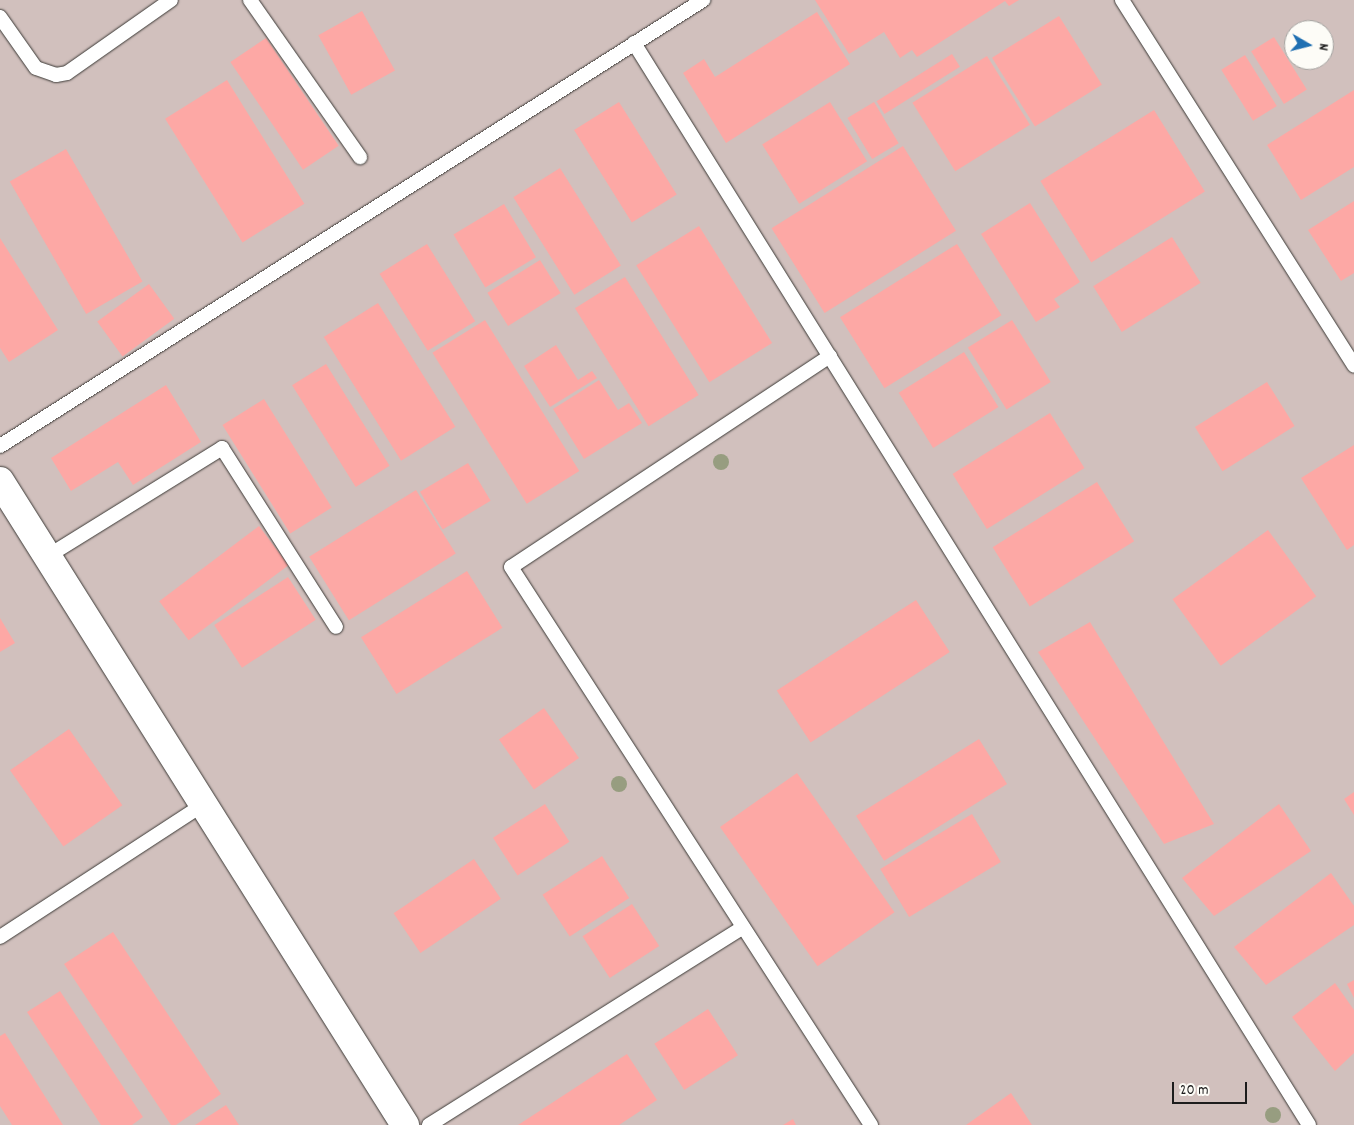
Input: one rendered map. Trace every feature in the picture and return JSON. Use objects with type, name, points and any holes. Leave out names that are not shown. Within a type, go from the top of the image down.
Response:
[{"type":"street","points":[[0,481],[405,1125]]},
{"type":"lane","points":[[0,17],[36,68],[56,75],[67,73],[171,0]]},
{"type":"lane","points":[[250,0],[360,157]]},
{"type":"lane","points":[[0,446],[702,0]]},
{"type":"lane","points":[[1122,0],[1354,366]]},
{"type":"lane","points":[[634,43],[1309,1125]]},
{"type":"lane","points":[[830,356],[511,567],[871,1125]]},
{"type":"lane","points":[[48,556],[222,448],[336,627]]},
{"type":"lane","points":[[0,937],[204,804]]},
{"type":"lane","points":[[429,1125],[743,927]]},
{"type":"shaded area","points":[[0,0],[1354,0],[1354,1125],[0,1125]]},
{"type":"building","points":[[815,0],[1019,0],[1009,6],[1005,1],[917,57],[912,50],[900,58],[884,32],[849,54]]},
{"type":"building","points":[[362,11],[395,70],[351,95],[318,35]]},
{"type":"building","points":[[817,12],[850,64],[726,143],[683,73],[704,59],[715,77]]},
{"type":"building","points":[[1059,16],[1102,85],[1035,127],[992,58]]},
{"type":"building","points":[[1274,37],[1284,53],[1284,70],[1295,70],[1307,90],[1284,104],[1251,51]]},
{"type":"building","points":[[266,38],[339,146],[303,170],[230,62]]},
{"type":"building","points":[[952,54],[960,67],[884,114],[877,101]]},
{"type":"building","points":[[1245,55],[1277,106],[1253,121],[1221,70]]},
{"type":"building","points":[[987,56],[1030,125],[955,171],[912,103]]},
{"type":"building","points":[[227,80],[304,204],[242,242],[165,119]]},
{"type":"building","points":[[1354,90],[1354,167],[1301,200],[1267,145]]},
{"type":"building","points":[[619,102],[677,194],[632,223],[574,130]]},
{"type":"building","points":[[830,102],[867,161],[799,204],[762,144]]},
{"type":"building","points":[[874,102],[899,143],[872,159],[847,118]]},
{"type":"building","points":[[1154,110],[1205,191],[1091,262],[1040,181]]},
{"type":"building","points":[[903,146],[956,231],[825,313],[772,228]]},
{"type":"building","points":[[66,149],[143,282],[86,314],[10,182]]},
{"type":"building","points":[[560,168],[621,266],[574,295],[513,197]]},
{"type":"building","points":[[1354,201],[1354,273],[1341,281],[1308,230]]},
{"type":"building","points":[[1030,203],[1080,282],[1054,299],[1060,307],[1036,322],[981,234]]},
{"type":"building","points":[[504,204],[536,257],[485,288],[453,234]]},
{"type":"building","points":[[699,226],[772,343],[709,382],[636,265]]},
{"type":"building","points":[[1172,237],[1201,283],[1122,332],[1093,286]]},
{"type":"building","points":[[0,238],[58,330],[9,362],[0,348]]},
{"type":"building","points":[[427,244],[475,321],[428,351],[380,274]]},
{"type":"building","points":[[957,244],[1002,315],[884,388],[840,317]]},
{"type":"building","points":[[540,260],[561,293],[508,326],[487,293]]},
{"type":"building","points":[[625,277],[699,395],[649,426],[575,308]]},
{"type":"building","points":[[149,284],[174,319],[122,356],[97,322]]},
{"type":"building","points":[[378,303],[455,427],[401,461],[324,337]]},
{"type":"building","points":[[485,320],[579,471],[527,504],[432,353]]},
{"type":"building","points":[[1012,320],[1051,382],[1007,409],[968,348]]},
{"type":"building","points":[[556,345],[578,380],[592,371],[597,378],[550,407],[524,366]]},
{"type":"building","points":[[964,352],[998,407],[933,448],[899,393]]},
{"type":"building","points":[[326,364],[390,466],[356,487],[292,385]]},
{"type":"building","points":[[599,380],[618,410],[629,403],[642,423],[584,459],[553,409]]},
{"type":"building","points":[[1267,382],[1295,426],[1222,471],[1195,427]]},
{"type":"building","points":[[166,385],[201,442],[133,485],[118,462],[71,491],[51,458]]},
{"type":"building","points":[[264,399],[332,508],[290,534],[222,425]]},
{"type":"building","points":[[1050,413],[1084,468],[987,529],[952,474]]},
{"type":"building","points":[[1354,445],[1354,545],[1347,550],[1301,478]]},
{"type":"building","points":[[468,463],[491,501],[443,530],[420,492]]},
{"type":"building","points":[[1097,482],[1134,541],[1030,607],[993,547]]},
{"type":"building","points":[[416,490],[456,554],[349,620],[309,557]]},
{"type":"building","points":[[259,526],[288,565],[189,640],[159,601]]},
{"type":"building","points":[[1268,530],[1316,596],[1221,666],[1173,599]]},
{"type":"building","points":[[467,571],[503,628],[396,694],[361,637]]},
{"type":"building","points":[[288,577],[316,620],[242,668],[214,625]]},
{"type":"building","points":[[916,600],[950,652],[811,742],[777,690]]},
{"type":"building","points":[[0,618],[15,643],[0,652]]},
{"type":"building","points":[[1090,622],[1214,824],[1164,844],[1038,652]]},
{"type":"building","points":[[544,708],[579,758],[534,790],[499,740]]},
{"type":"building","points":[[69,729],[122,805],[63,846],[10,770]]},
{"type":"building","points":[[979,739],[1007,784],[884,861],[856,816]]},
{"type":"building","points":[[797,773],[895,912],[818,966],[720,827]]},
{"type":"building","points":[[1354,792],[1354,815],[1344,799]]},
{"type":"building","points":[[545,804],[570,842],[518,876],[493,838]]},
{"type":"building","points":[[1279,804],[1311,851],[1214,916],[1182,878]]},
{"type":"building","points":[[972,814],[1001,862],[909,917],[880,869]]},
{"type":"building","points":[[602,856],[629,898],[570,937],[542,895]]},
{"type":"building","points":[[474,859],[501,899],[420,953],[394,913]]},
{"type":"building","points":[[1331,873],[1354,906],[1354,925],[1266,985],[1234,947]]},
{"type":"building","points":[[632,904],[659,946],[610,978],[583,936]]},
{"type":"building","points":[[113,932],[221,1094],[176,1125],[171,1125],[64,964]]},
{"type":"building","points":[[1354,980],[1354,998],[1347,984]]},
{"type":"building","points":[[1335,983],[1354,1010],[1354,1053],[1335,1071],[1292,1017]]},
{"type":"building","points":[[60,991],[143,1117],[132,1125],[101,1125],[27,1012]]},
{"type":"building","points":[[708,1009],[738,1055],[684,1090],[654,1044]]},
{"type":"building","points":[[5,1033],[63,1125],[12,1125],[0,1106],[0,1036]]},
{"type":"building","points":[[627,1054],[657,1100],[619,1125],[518,1125]]},
{"type":"building","points":[[1011,1093],[1032,1125],[966,1125]]},
{"type":"building","points":[[226,1105],[239,1125],[195,1125]]},
{"type":"building","points":[[793,1119],[796,1125],[783,1125]]}]
